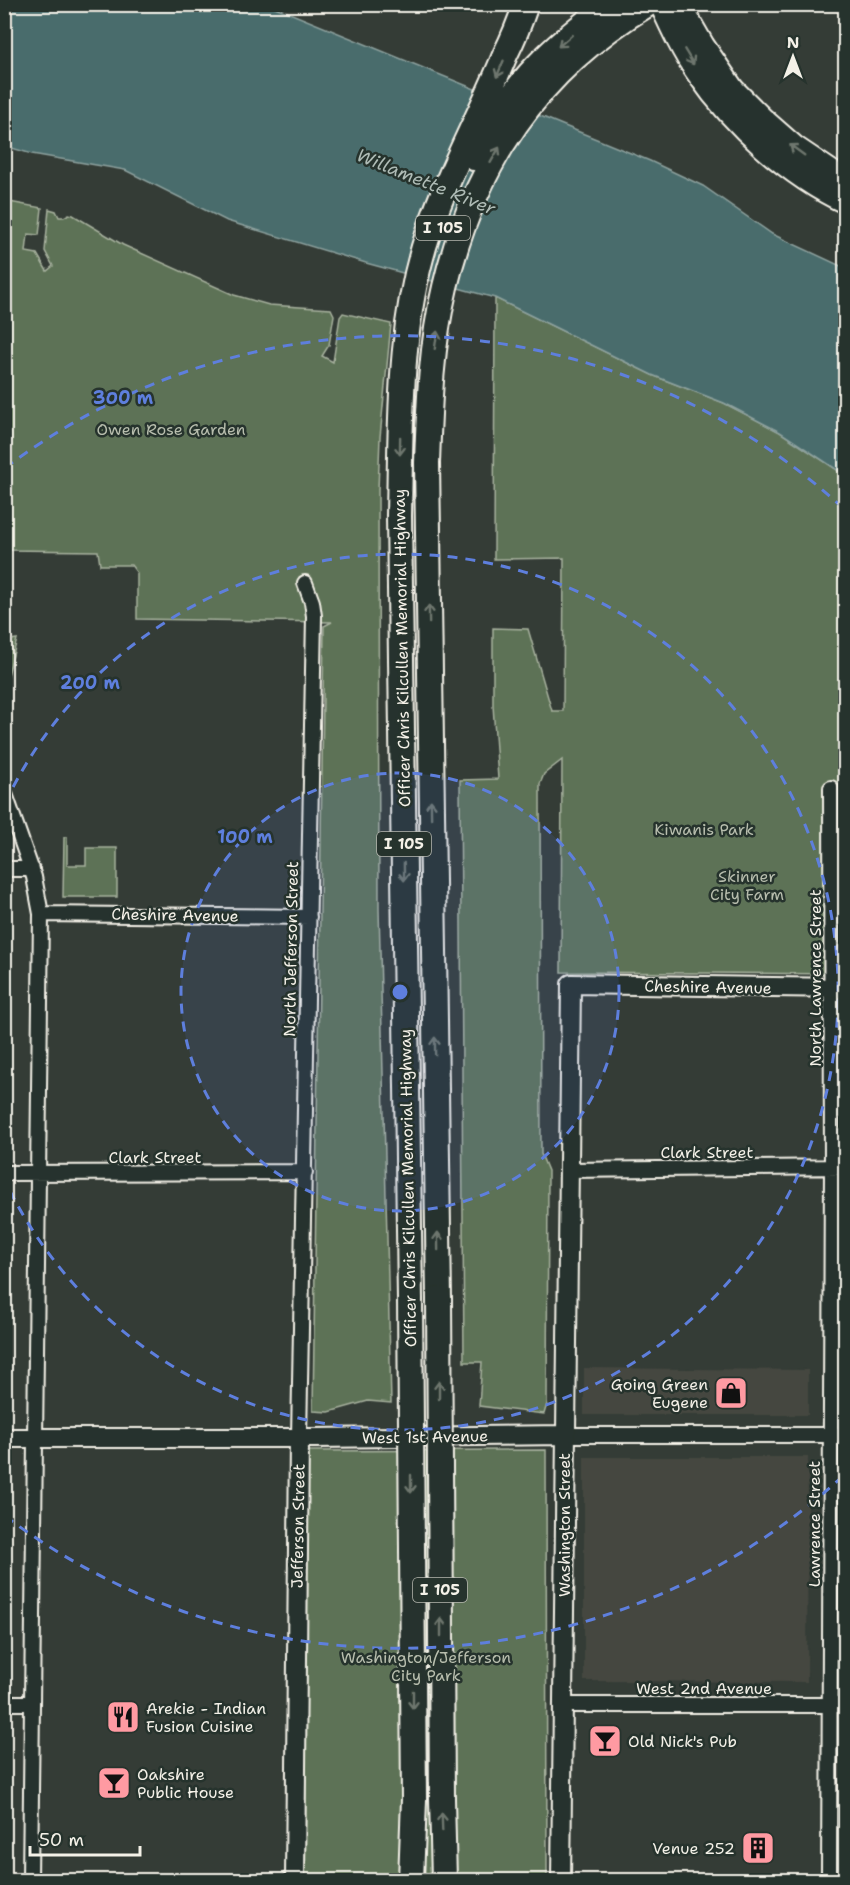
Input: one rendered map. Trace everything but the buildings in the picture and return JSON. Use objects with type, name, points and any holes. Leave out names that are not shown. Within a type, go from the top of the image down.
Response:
[{"type":"highway","name":"I 105","points":[[403,388],[438,240],[471,162],[502,112],[537,66],[610,4]]},
{"type":"highway","name":"Officer Chris Kilcullen Memorial Highway","points":[[444,1881],[439,1299],[427,463],[429,398],[445,288],[462,228],[495,155],[529,106],[572,59],[599,37],[648,4]]},
{"type":"highway","points":[[662,4],[698,73],[719,100],[774,156],[826,192],[846,201]]},
{"type":"highway","points":[[678,4],[702,46],[732,90],[794,148],[846,183]]},
{"type":"highway","points":[[403,388],[405,338],[414,285],[428,232],[524,10]]},
{"type":"highway","name":"Officer Chris Kilcullen Memorial Highway","points":[[403,388],[399,516],[410,1312],[414,1799],[411,1881]]},
{"type":"street","name":"North Jefferson Street","points":[[305,583],[314,616],[305,1173]]},
{"type":"street","name":"North Lawrence Street","points":[[831,788],[838,988],[839,1167]]},
{"type":"street","points":[[4,791],[32,869],[41,914],[30,1881]]},
{"type":"street","points":[[4,869],[32,869]]},
{"type":"street","name":"Cheshire Avenue","points":[[41,914],[309,917]]},
{"type":"street","name":"Cheshire Avenue","points":[[571,984],[838,988]]},
{"type":"street","name":"Washington Street","points":[[561,1881],[571,984]]},
{"type":"street","name":"Clark Street","points":[[568,1170],[839,1167]]},
{"type":"street","name":"Lawrence Street","points":[[829,1881],[831,1435],[839,1167]]},
{"type":"street","name":"Clark Street","points":[[4,1173],[305,1173]]},
{"type":"street","name":"Jefferson Street","points":[[295,1881],[299,1438],[305,1173]]},
{"type":"street","name":"West 1st Avenue","points":[[4,1438],[846,1435]]},
{"type":"street","points":[[4,1703],[32,1703]]},
{"type":"street","name":"West 2nd Avenue","points":[[563,1705],[846,1705]]},
{"type":"shaded area","points":[[584,1368],[808,1370],[808,1415],[584,1415]]},
{"type":"shaded area","points":[[584,1457],[808,1457],[807,1682],[584,1681]]},
{"type":"green space","name":"Owen Rose Garden","points":[[4,201],[42,208],[39,235],[28,234],[26,252],[37,254],[47,271],[53,266],[45,251],[49,209],[56,211],[59,217],[73,215],[123,245],[234,295],[269,305],[331,309],[334,315],[329,345],[322,356],[333,362],[340,317],[343,313],[391,324],[380,437],[378,490],[379,909],[391,1403],[368,1401],[329,1412],[313,1411],[324,626],[332,622],[137,619],[137,573],[131,565],[100,565],[98,551],[5,550]]},
{"type":"green space","name":"Kiwanis Park","points":[[495,298],[652,375],[724,403],[780,432],[845,475],[845,974],[561,972],[562,760],[544,774],[540,784],[541,1154],[548,1171],[547,1404],[544,1414],[479,1406],[482,1362],[464,1362],[460,780],[498,779],[493,705],[493,628],[528,629],[552,711],[563,711],[564,558],[494,559]]},
{"type":"green space","points":[[17,639],[5,687],[5,641]]},
{"type":"green space","points":[[64,837],[67,837],[67,865],[86,865],[86,848],[117,848],[117,897],[63,897]]},
{"type":"green space","name":"Washington/Jefferson City Park","points":[[546,1450],[547,1880],[305,1880],[308,1451]]},
{"type":"water","name":"Willamette River","points":[[5,5],[270,5],[650,161],[703,186],[772,234],[845,268],[845,475],[780,432],[724,403],[652,375],[495,298],[366,263],[227,221],[125,170],[32,154],[5,146]]},
{"type":"place","name":"Going Green Eugene","points":[[731,1393]]},
{"type":"place","name":"Arekie - Indian Fusion Cuisine","points":[[123,1717]]},
{"type":"place","name":"Old Nick's Pub","points":[[605,1741]]},
{"type":"place","name":"Oakshire Public House","points":[[114,1783]]},
{"type":"place","name":"Venue 252","points":[[758,1848]]},
{"type":"park label","name":"Skinner City Farm","points":[[747,885]]}]
